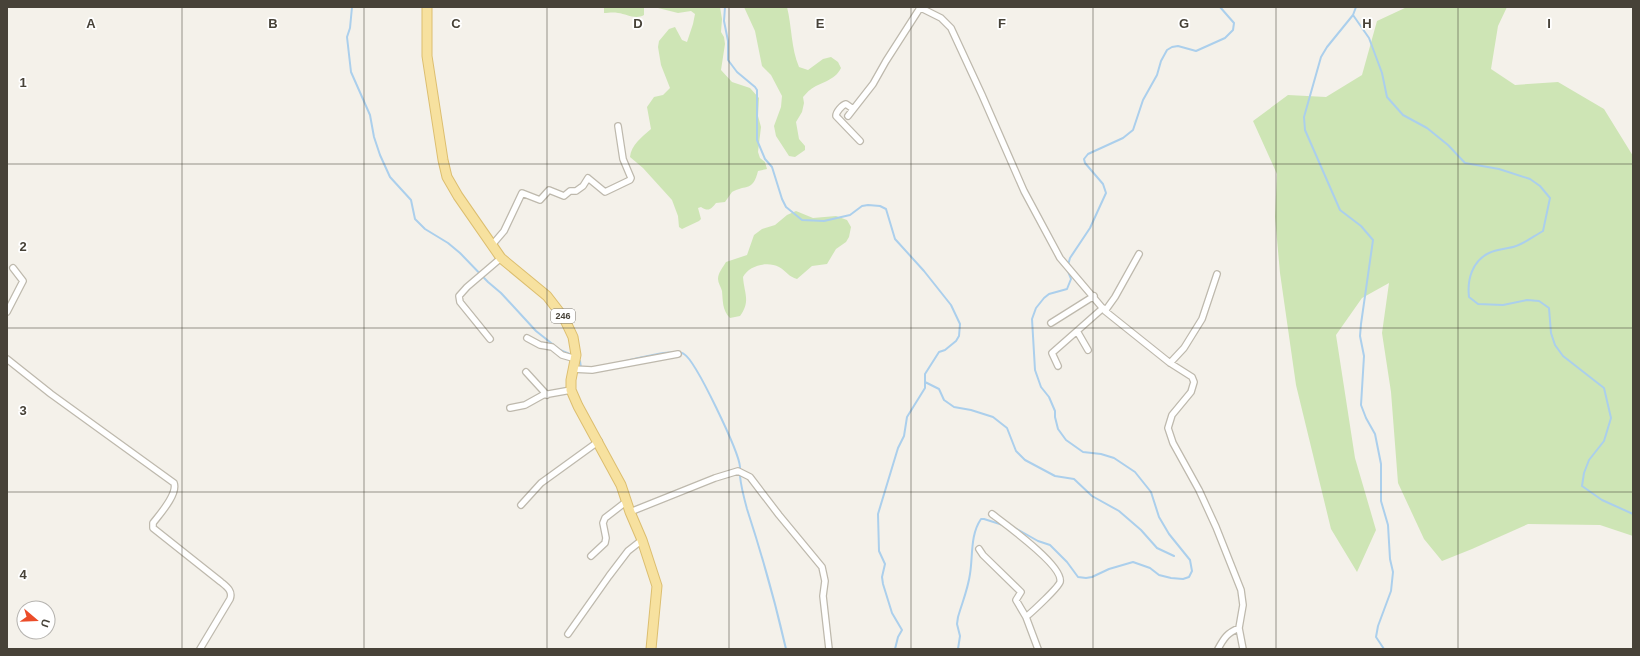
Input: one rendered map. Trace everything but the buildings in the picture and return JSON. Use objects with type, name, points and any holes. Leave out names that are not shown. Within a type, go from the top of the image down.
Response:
[{"type":"main road","name":"246","points":[[427,7],[427,56],[443,160],[448,176],[458,196],[501,258],[547,296],[564,318],[574,337],[576,350],[571,390]]},
{"type":"main road","points":[[571,390],[586,421],[599,441],[621,484],[630,512],[652,568],[657,591],[651,649]]},
{"type":"street","points":[[848,116],[873,84],[919,7],[929,9],[951,28],[1024,191],[1060,258],[1104,309],[1170,363],[1192,377],[1194,386],[1188,398],[1172,414],[1168,424],[1169,432],[1173,443],[1200,490],[1241,590],[1243,605],[1239,628],[1243,649]]},
{"type":"street","points":[[853,109],[844,104],[836,113],[836,116],[860,141]]},
{"type":"street","points":[[492,245],[504,231],[522,193],[540,200],[549,190],[564,196],[570,191],[576,191],[583,186],[588,178],[605,192],[630,180],[631,178],[624,159],[618,126]]},
{"type":"street","points":[[1058,366],[1052,353],[1104,309],[1115,297],[1139,254]]},
{"type":"street","points":[[490,339],[460,302],[459,296],[467,287],[501,258]]},
{"type":"street","points":[[7,312],[23,281],[13,268]]},
{"type":"street","points":[[1170,363],[1184,348],[1202,319],[1217,274]]},
{"type":"street","points":[[1051,323],[1094,296]]},
{"type":"street","points":[[1077,331],[1088,350]]},
{"type":"street","points":[[527,338],[540,345],[552,347],[562,355],[576,359]]},
{"type":"street","points":[[573,369],[592,370],[678,354]]},
{"type":"street","points":[[7,358],[51,394],[174,483],[175,486],[173,494],[153,523],[153,528],[221,582],[231,592],[230,600],[200,649]]},
{"type":"street","points":[[526,372],[547,395]]},
{"type":"street","points":[[510,408],[525,405],[547,395],[571,390]]},
{"type":"street","points":[[521,505],[541,483],[599,441]]},
{"type":"street","points":[[630,512],[715,478],[738,471],[749,476],[822,567],[825,581],[823,596],[829,649]]},
{"type":"street","points":[[591,556],[605,543],[606,538],[603,523],[605,518],[627,501]]},
{"type":"street","points":[[992,514],[1038,551],[1058,572],[1060,577],[1058,585],[1026,617]]},
{"type":"street","points":[[568,634],[628,551],[642,540]]},
{"type":"street","points":[[979,548],[983,555],[1020,590],[1021,592],[1016,600],[1026,617],[1038,649]]},
{"type":"street","points":[[1218,649],[1224,638],[1230,632],[1239,628]]},
{"type":"green space","points":[[604,7],[644,7],[644,15],[634,17],[616,13],[604,13]]},
{"type":"green space","points":[[654,7],[720,7],[722,19],[721,32],[724,37],[725,44],[721,70],[732,82],[750,88],[759,98],[758,116],[761,127],[758,152],[760,158],[765,162],[767,169],[758,171],[754,182],[751,185],[732,192],[725,202],[716,203],[708,210],[701,207],[698,208],[701,219],[682,229],[679,227],[678,216],[672,200],[643,168],[630,157],[632,149],[635,145],[651,129],[647,107],[654,97],[663,95],[670,88],[661,65],[658,47],[659,41],[669,29],[675,27],[682,40],[687,42],[695,14],[691,11],[678,13]]},
{"type":"green space","points":[[744,7],[787,7],[794,52],[799,67],[808,70],[823,59],[831,57],[838,62],[841,68],[835,76],[814,87],[803,97],[804,103],[802,112],[796,122],[799,139],[805,146],[805,150],[795,157],[789,156],[776,136],[774,126],[781,107],[782,96],[771,75],[762,66],[755,31]]},
{"type":"green space","points":[[1407,7],[1507,7],[1498,26],[1491,69],[1515,85],[1558,82],[1604,109],[1633,156],[1633,536],[1600,525],[1528,524],[1442,561],[1424,539],[1398,483],[1391,392],[1382,333],[1389,283],[1362,298],[1336,335],[1355,458],[1376,530],[1357,572],[1331,529],[1296,385],[1280,273],[1275,217],[1277,174],[1253,121],[1288,95],[1326,97],[1362,75],[1377,21]]},
{"type":"green space","points":[[796,211],[813,218],[836,216],[847,220],[851,227],[849,237],[846,242],[836,249],[827,264],[812,266],[797,279],[775,265],[764,264],[754,267],[743,277],[746,301],[743,311],[740,316],[730,318],[724,309],[722,291],[718,280],[722,268],[726,262],[747,255],[754,235],[762,229],[775,225],[787,215]]},
{"type":"waterway","points":[[352,7],[350,28],[347,37],[351,72],[370,115],[374,137],[380,155],[390,177],[411,200],[415,219],[425,229],[448,243],[460,253],[488,282],[501,293],[536,331],[560,350],[572,355]]},
{"type":"waterway","points":[[725,7],[724,21],[728,41],[728,60],[737,72],[757,90],[757,140],[765,159],[772,167],[786,207],[802,220],[824,221],[850,215],[862,206],[880,206],[886,209],[895,239],[924,271],[951,305],[960,324],[959,336],[956,341],[945,350],[939,352],[925,374],[925,388],[907,417],[904,436],[898,448],[878,514],[879,551],[885,564],[882,577],[883,584],[892,613],[902,630],[898,637],[895,649]]},
{"type":"waterway","points":[[1068,265],[1070,258],[1090,228],[1106,193],[1103,184],[1085,163],[1084,159],[1088,154],[1123,138],[1133,130],[1143,100],[1157,75],[1161,61],[1167,50],[1178,46],[1196,51],[1225,38],[1233,30],[1234,23],[1220,7]]},
{"type":"waterway","points":[[1356,7],[1353,15],[1369,38],[1382,73],[1387,97],[1403,115],[1427,128],[1448,145],[1465,163],[1499,169],[1530,179],[1540,186],[1550,198],[1543,231],[1519,245],[1489,253],[1478,261],[1470,278],[1469,297],[1478,304],[1503,305],[1527,300],[1539,301],[1549,308],[1551,333],[1555,345],[1563,356],[1604,388],[1611,418],[1604,441],[1589,460],[1584,473],[1582,486],[1602,500],[1633,514]]},
{"type":"waterway","points":[[1353,15],[1327,47],[1321,57],[1304,117],[1305,130],[1340,210],[1361,226],[1373,240],[1360,336],[1364,356],[1361,405],[1375,434],[1381,464],[1381,501],[1388,525],[1390,559],[1393,572],[1391,591],[1378,626],[1376,637],[1384,649]]},
{"type":"waterway","points":[[1013,527],[1038,541],[1050,545],[1067,562],[1078,577],[1092,577],[1109,569],[1133,562],[1150,568],[1159,575],[1171,578],[1183,579],[1189,577],[1192,571],[1190,560],[1169,534],[1159,517],[1151,492],[1135,472],[1114,458],[1101,454],[1083,452],[1066,440],[1058,429],[1055,411],[1049,397],[1041,387],[1035,370],[1032,319],[1036,308],[1044,298],[1049,294],[1067,289],[1071,279],[1067,269]]},
{"type":"waterway","points":[[622,362],[654,355],[679,352],[684,354],[690,360],[698,372],[725,426],[738,458],[741,484],[747,509],[768,578],[786,649]]},
{"type":"waterway","points":[[577,359],[580,361],[581,368]]},
{"type":"waterway","points":[[925,382],[939,389],[944,400],[954,407],[971,410],[993,417],[1007,428],[1016,451],[1025,460],[1055,476],[1074,479],[1092,496],[1119,511],[1141,530],[1157,548],[1174,556]]},
{"type":"waterway","points":[[958,649],[960,636],[957,624],[958,617],[969,580],[973,539],[977,525],[981,519],[1003,525]]}]
